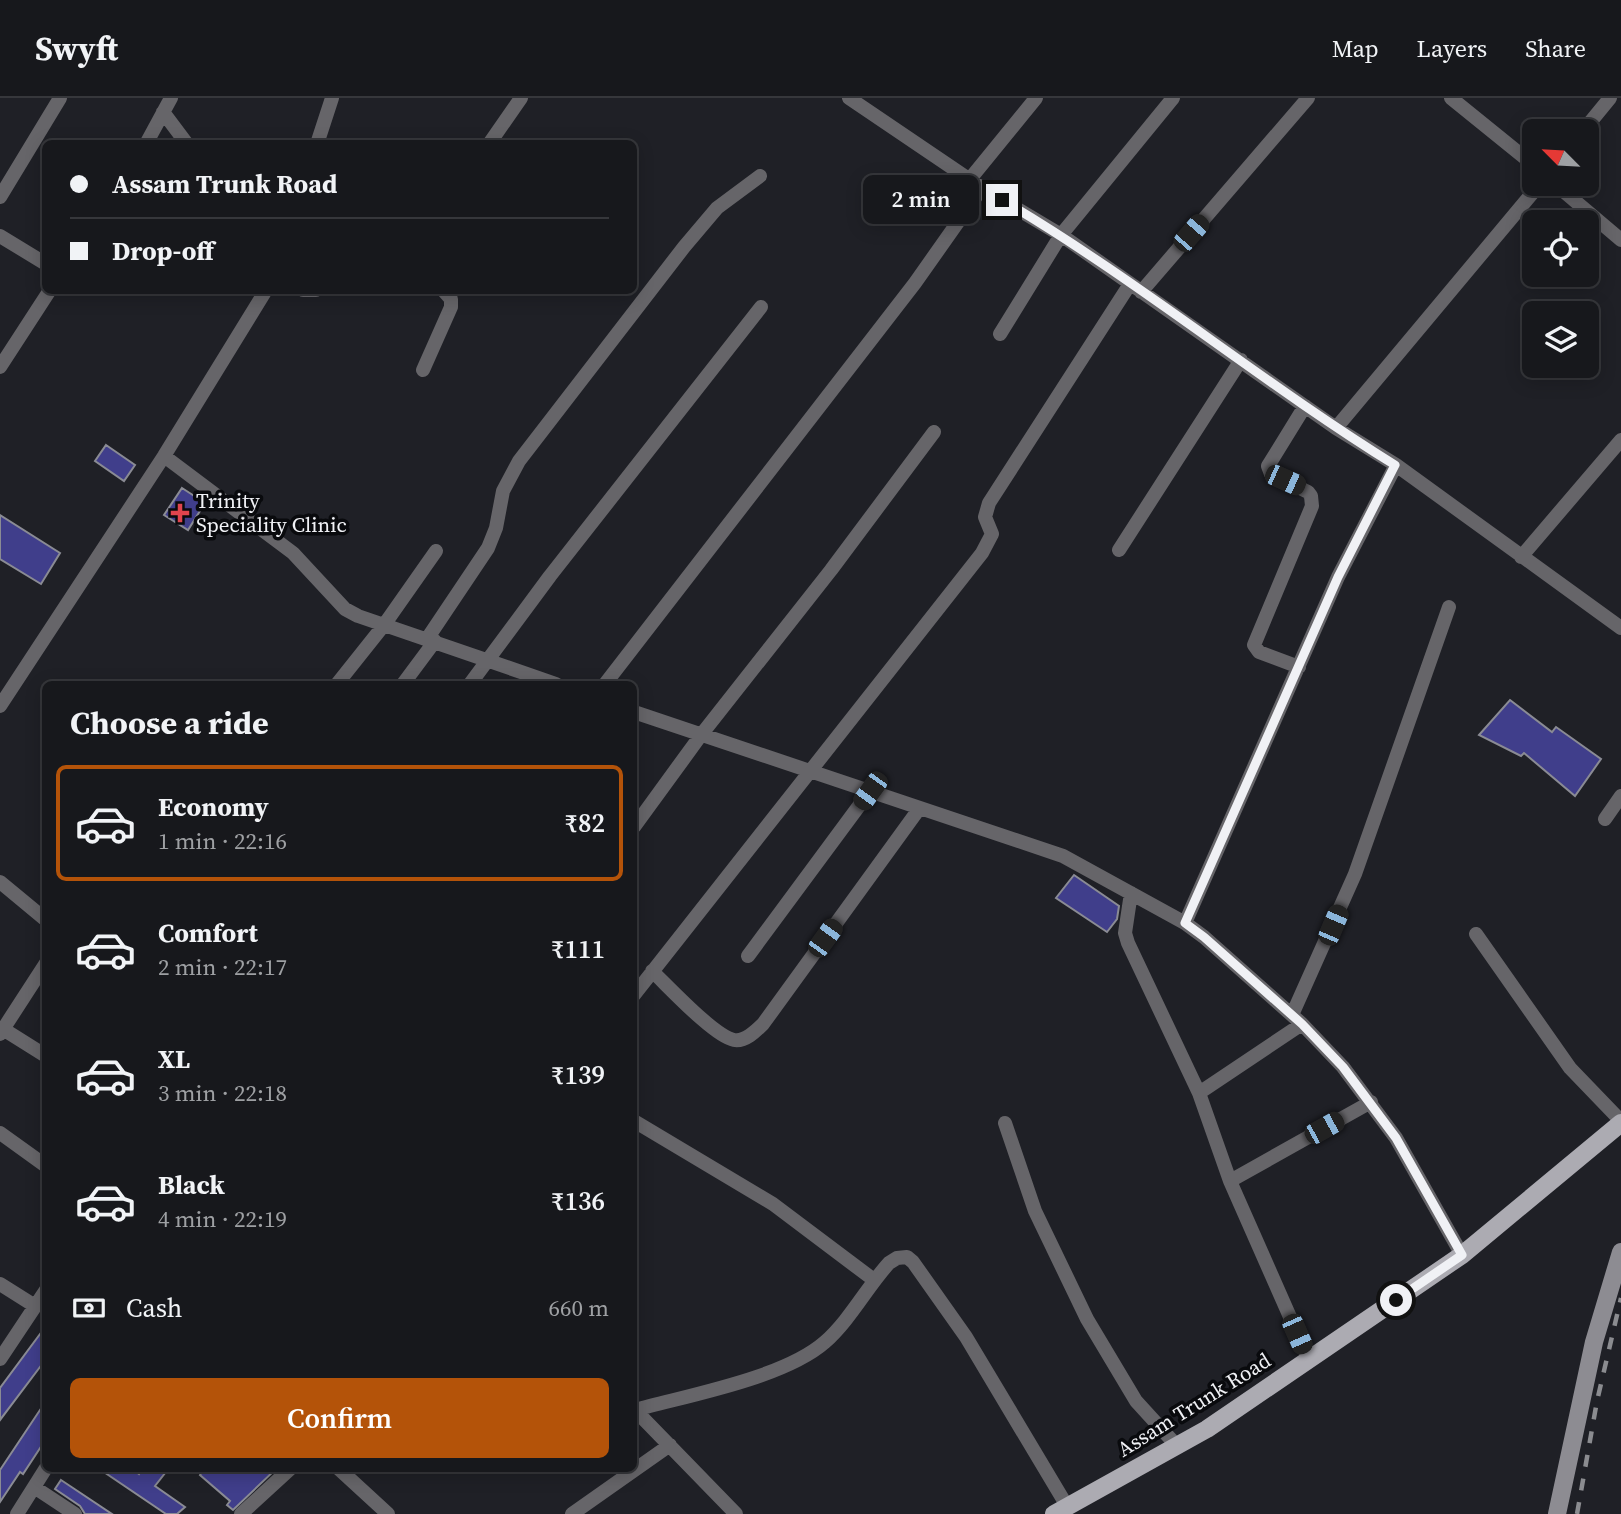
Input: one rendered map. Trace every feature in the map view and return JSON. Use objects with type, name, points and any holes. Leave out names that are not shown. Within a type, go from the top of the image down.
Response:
[{"type":"main road","name":"Assam Trunk Road","points":[[1060,1510],[1207,1429],[1462,1255],[1621,1122]]},
{"type":"main road","points":[[1557,1514],[1594,1342],[1615,1293],[1621,1252]]},
{"type":"street","points":[[0,197],[60,98]]},
{"type":"street","points":[[148,140],[171,98]]},
{"type":"street","points":[[318,140],[332,98]]},
{"type":"street","points":[[492,140],[521,98]]},
{"type":"street","points":[[849,98],[976,183],[1061,235],[1336,428],[1395,465],[1621,628]]},
{"type":"street","points":[[607,681],[915,283],[976,183],[1036,98]]},
{"type":"street","points":[[1000,334],[1061,235],[1173,98]]},
{"type":"street","points":[[637,991],[982,553],[992,534],[985,517],[989,503],[1135,288],[1308,98]]},
{"type":"street","points":[[1451,98],[1522,155]]},
{"type":"street","points":[[1593,119],[1610,98]]},
{"type":"street","points":[[163,113],[184,140]]},
{"type":"street","points":[[405,681],[488,548],[496,528],[503,491],[519,461],[709,218],[739,189],[760,176]]},
{"type":"street","points":[[1336,428],[1530,196]]},
{"type":"street","points":[[1569,196],[1621,240]]},
{"type":"street","points":[[0,236],[42,262]]},
{"type":"street","points":[[0,367],[47,294]]},
{"type":"street","points":[[0,706],[164,456],[264,294]]},
{"type":"street","points":[[423,370],[451,307],[451,299],[447,294]]},
{"type":"street","points":[[472,681],[550,576],[761,307]]},
{"type":"street","points":[[1119,550],[1241,360]]},
{"type":"street","points":[[1299,667],[1259,652],[1254,645],[1312,506],[1308,492],[1271,474],[1268,466],[1306,406]]},
{"type":"street","points":[[637,823],[701,735],[831,570],[934,432]]},
{"type":"street","points":[[1521,557],[1621,440]]},
{"type":"street","points":[[164,456],[293,553],[345,609],[547,681]]},
{"type":"street","points":[[1185,923],[1338,577],[1395,465]]},
{"type":"street","points":[[339,681],[384,625],[436,551]]},
{"type":"street","points":[[1199,1093],[1297,1019],[1355,874],[1449,607]]},
{"type":"street","points":[[637,713],[1063,856],[1185,923],[1297,1019],[1343,1067],[1396,1138],[1462,1255]]},
{"type":"street","points":[[748,956],[870,791]]},
{"type":"street","points":[[1605,819],[1621,796]]},
{"type":"street","points":[[652,971],[718,1031],[734,1040],[752,1034],[763,1024],[919,809]]},
{"type":"street","points":[[0,882],[42,917]]},
{"type":"street","points":[[1131,893],[1125,933],[1128,943],[1199,1093],[1230,1181],[1309,1360]]},
{"type":"street","points":[[1476,934],[1570,1068],[1621,1122]]},
{"type":"street","points":[[42,968],[2,1031],[42,1054]]},
{"type":"street","points":[[1230,1181],[1371,1102]]},
{"type":"street","points":[[637,1123],[773,1203],[874,1280]]},
{"type":"street","points":[[1005,1124],[1035,1211],[1087,1319],[1136,1401],[1177,1446]]},
{"type":"street","points":[[0,1133],[42,1163]]},
{"type":"street","points":[[637,1408],[762,1375],[803,1357],[828,1339],[889,1263],[897,1258],[907,1257],[966,1337],[1060,1510]]},
{"type":"street","points":[[0,1284],[36,1306]]},
{"type":"street","points":[[0,1359],[42,1296]]},
{"type":"street","points":[[637,1412],[736,1514]]},
{"type":"street","points":[[637,1468],[670,1445]]},
{"type":"street","points":[[17,1514],[43,1472]]},
{"type":"street","points":[[241,1514],[287,1472]]},
{"type":"street","points":[[342,1472],[388,1514]]},
{"type":"street","points":[[572,1514],[632,1472]]},
{"type":"street","points":[[34,1487],[75,1514]]},
{"type":"building","points":[[106,445],[135,465],[124,481],[95,461]]},
{"type":"building","points":[[182,488],[205,503],[188,530],[164,515]]},
{"type":"building","points":[[0,515],[60,553],[41,584],[0,559]]},
{"type":"building","points":[[1510,700],[1552,732],[1556,727],[1601,759],[1575,796],[1524,753],[1521,756],[1479,735]]},
{"type":"building","points":[[1074,875],[1119,906],[1117,919],[1107,932],[1056,898]]},
{"type":"building","points":[[42,1331],[42,1364],[0,1420],[0,1388]]},
{"type":"building","points":[[42,1407],[42,1445],[0,1502],[0,1470]]},
{"type":"building","points":[[104,1472],[166,1472],[155,1486],[185,1507],[177,1514],[166,1514]]},
{"type":"building","points":[[202,1472],[273,1472],[233,1510],[227,1505],[230,1501],[200,1475]]},
{"type":"building","points":[[61,1480],[112,1514],[85,1514],[80,1506],[55,1489]]},
{"type":"railway","points":[[1577,1514],[1597,1401],[1621,1298]]},
{"type":"place","name":"Trinity Speciality Clinic","points":[[180,513]]},
{"type":"route","points":[[1002,200],[1061,235],[1336,428],[1395,465],[1338,577],[1185,923],[1302,1024],[1343,1067],[1396,1138],[1462,1255],[1396,1300]]}]
